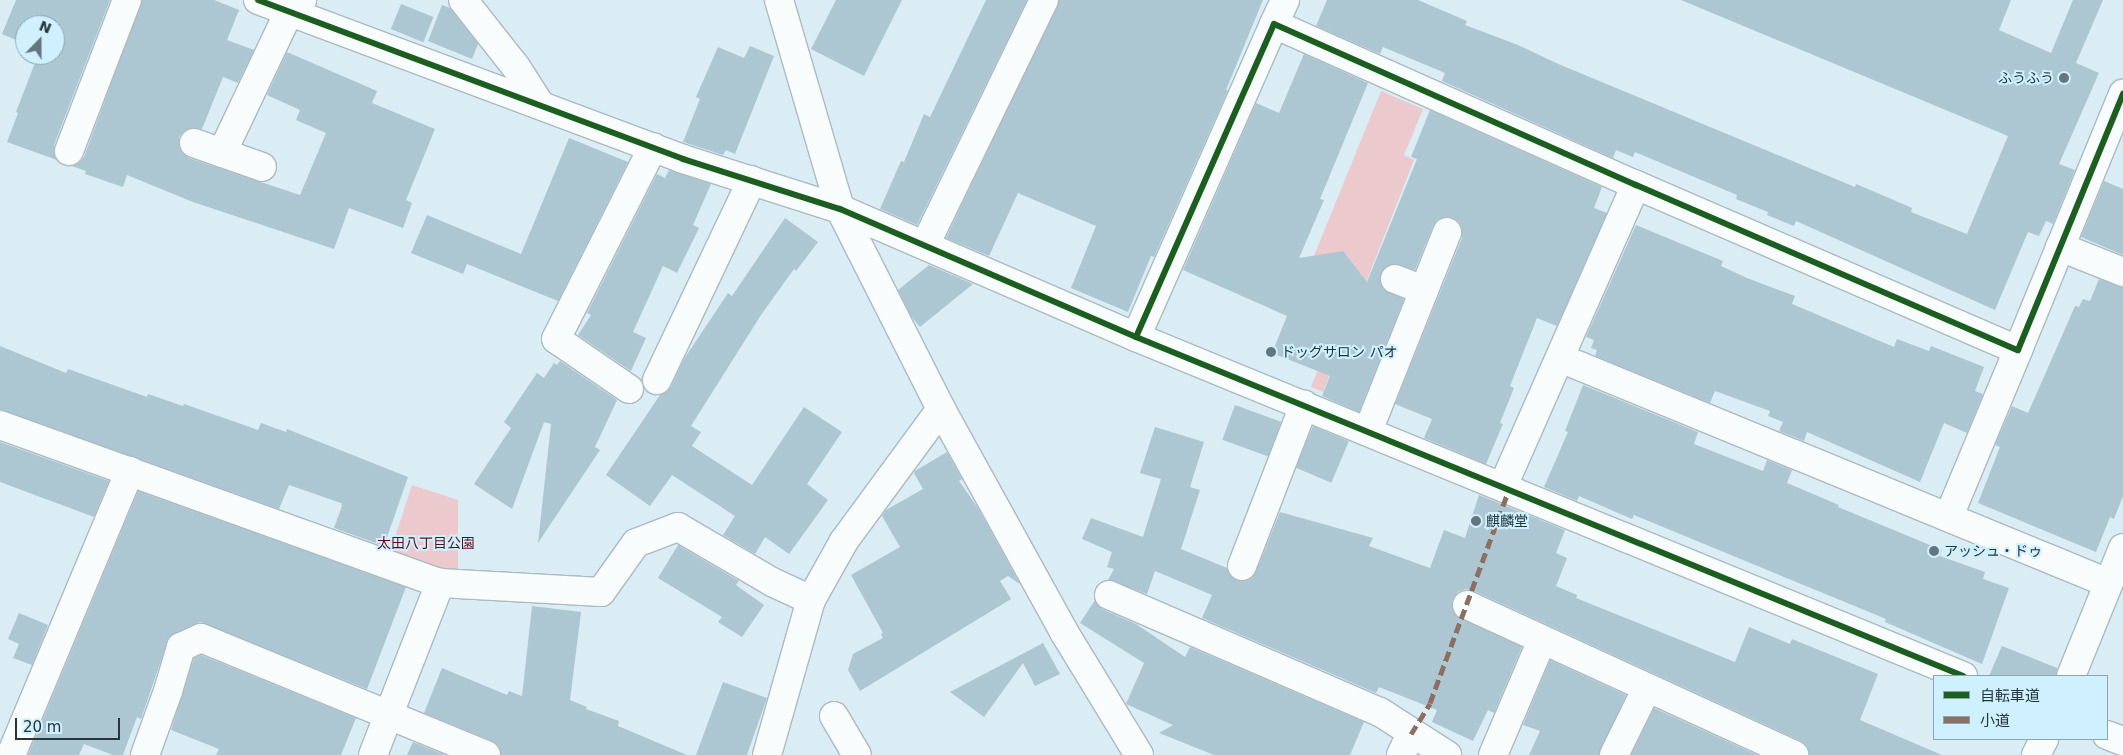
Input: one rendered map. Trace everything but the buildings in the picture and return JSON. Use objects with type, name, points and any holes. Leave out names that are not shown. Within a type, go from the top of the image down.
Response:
[{"type":"street","points":[[69,152],[127,0]]},
{"type":"street","points":[[258,0],[295,6],[653,148],[840,208],[1136,337],[1961,675]]},
{"type":"street","points":[[463,0],[516,67],[539,103]]},
{"type":"street","points":[[779,0],[840,208],[942,409],[1064,632],[1139,755]]},
{"type":"street","points":[[925,245],[1044,0]]},
{"type":"street","points":[[1136,337],[1285,0]]},
{"type":"street","points":[[222,153],[295,6]]},
{"type":"street","points":[[1274,24],[1636,185],[2018,350]]},
{"type":"street","points":[[1949,516],[2123,94]]},
{"type":"street","points":[[194,143],[262,167]]},
{"type":"street","points":[[629,389],[556,339],[653,148]]},
{"type":"street","points":[[657,380],[752,180]]},
{"type":"street","points":[[1503,486],[1636,185]]},
{"type":"street","points":[[1368,431],[1447,232]]},
{"type":"street","points":[[2060,247],[2123,272]]},
{"type":"street","points":[[1395,279],[1424,290]]},
{"type":"street","points":[[1560,358],[1949,516],[2108,583]]},
{"type":"street","points":[[1242,566],[1304,405]]},
{"type":"street","points":[[767,755],[811,600],[844,541],[942,409]]},
{"type":"street","points":[[0,425],[440,583],[601,592],[636,543],[678,527],[772,582],[811,600]]},
{"type":"street","points":[[11,755],[130,471]]},
{"type":"street","points":[[2071,675],[2123,548]]},
{"type":"street","points":[[373,755],[440,583]]},
{"type":"street","points":[[1109,595],[1380,712],[1406,744],[1447,755]]},
{"type":"street","points":[[1467,605],[1794,755]]},
{"type":"street","points":[[147,754],[181,647],[201,638],[486,755]]},
{"type":"street","points":[[1493,755],[1542,640]]},
{"type":"street","points":[[1614,755],[1647,688]]},
{"type":"street","points":[[834,716],[857,755]]},
{"type":"street","points":[[2108,735],[2123,741]]},
{"type":"street","points":[[2036,755],[2044,740]]},
{"type":"green space","points":[[1381,91],[1423,109],[1404,155],[1414,160],[1323,392],[1311,387],[1333,332],[1290,315]]},
{"type":"green space","name":"太田八丁目公園","points":[[412,485],[458,500],[458,585],[386,565]]},
{"type":"marked path","points":[[1411,734],[1430,703],[1509,489]]},
{"type":"cycle path","points":[[258,0],[683,159],[840,209],[1136,337],[1961,675]]},
{"type":"cycle path","points":[[1136,337],[1274,24],[1636,185],[2018,350],[2123,94]]},
{"type":"place","name":"ふうふう","points":[[2064,78]]},
{"type":"place","name":"ドッグサロン パオ","points":[[1271,352]]},
{"type":"place","name":"麒麟堂","points":[[1476,521]]},
{"type":"place","name":"アッシュ・ドゥ","points":[[1934,551]]}]
